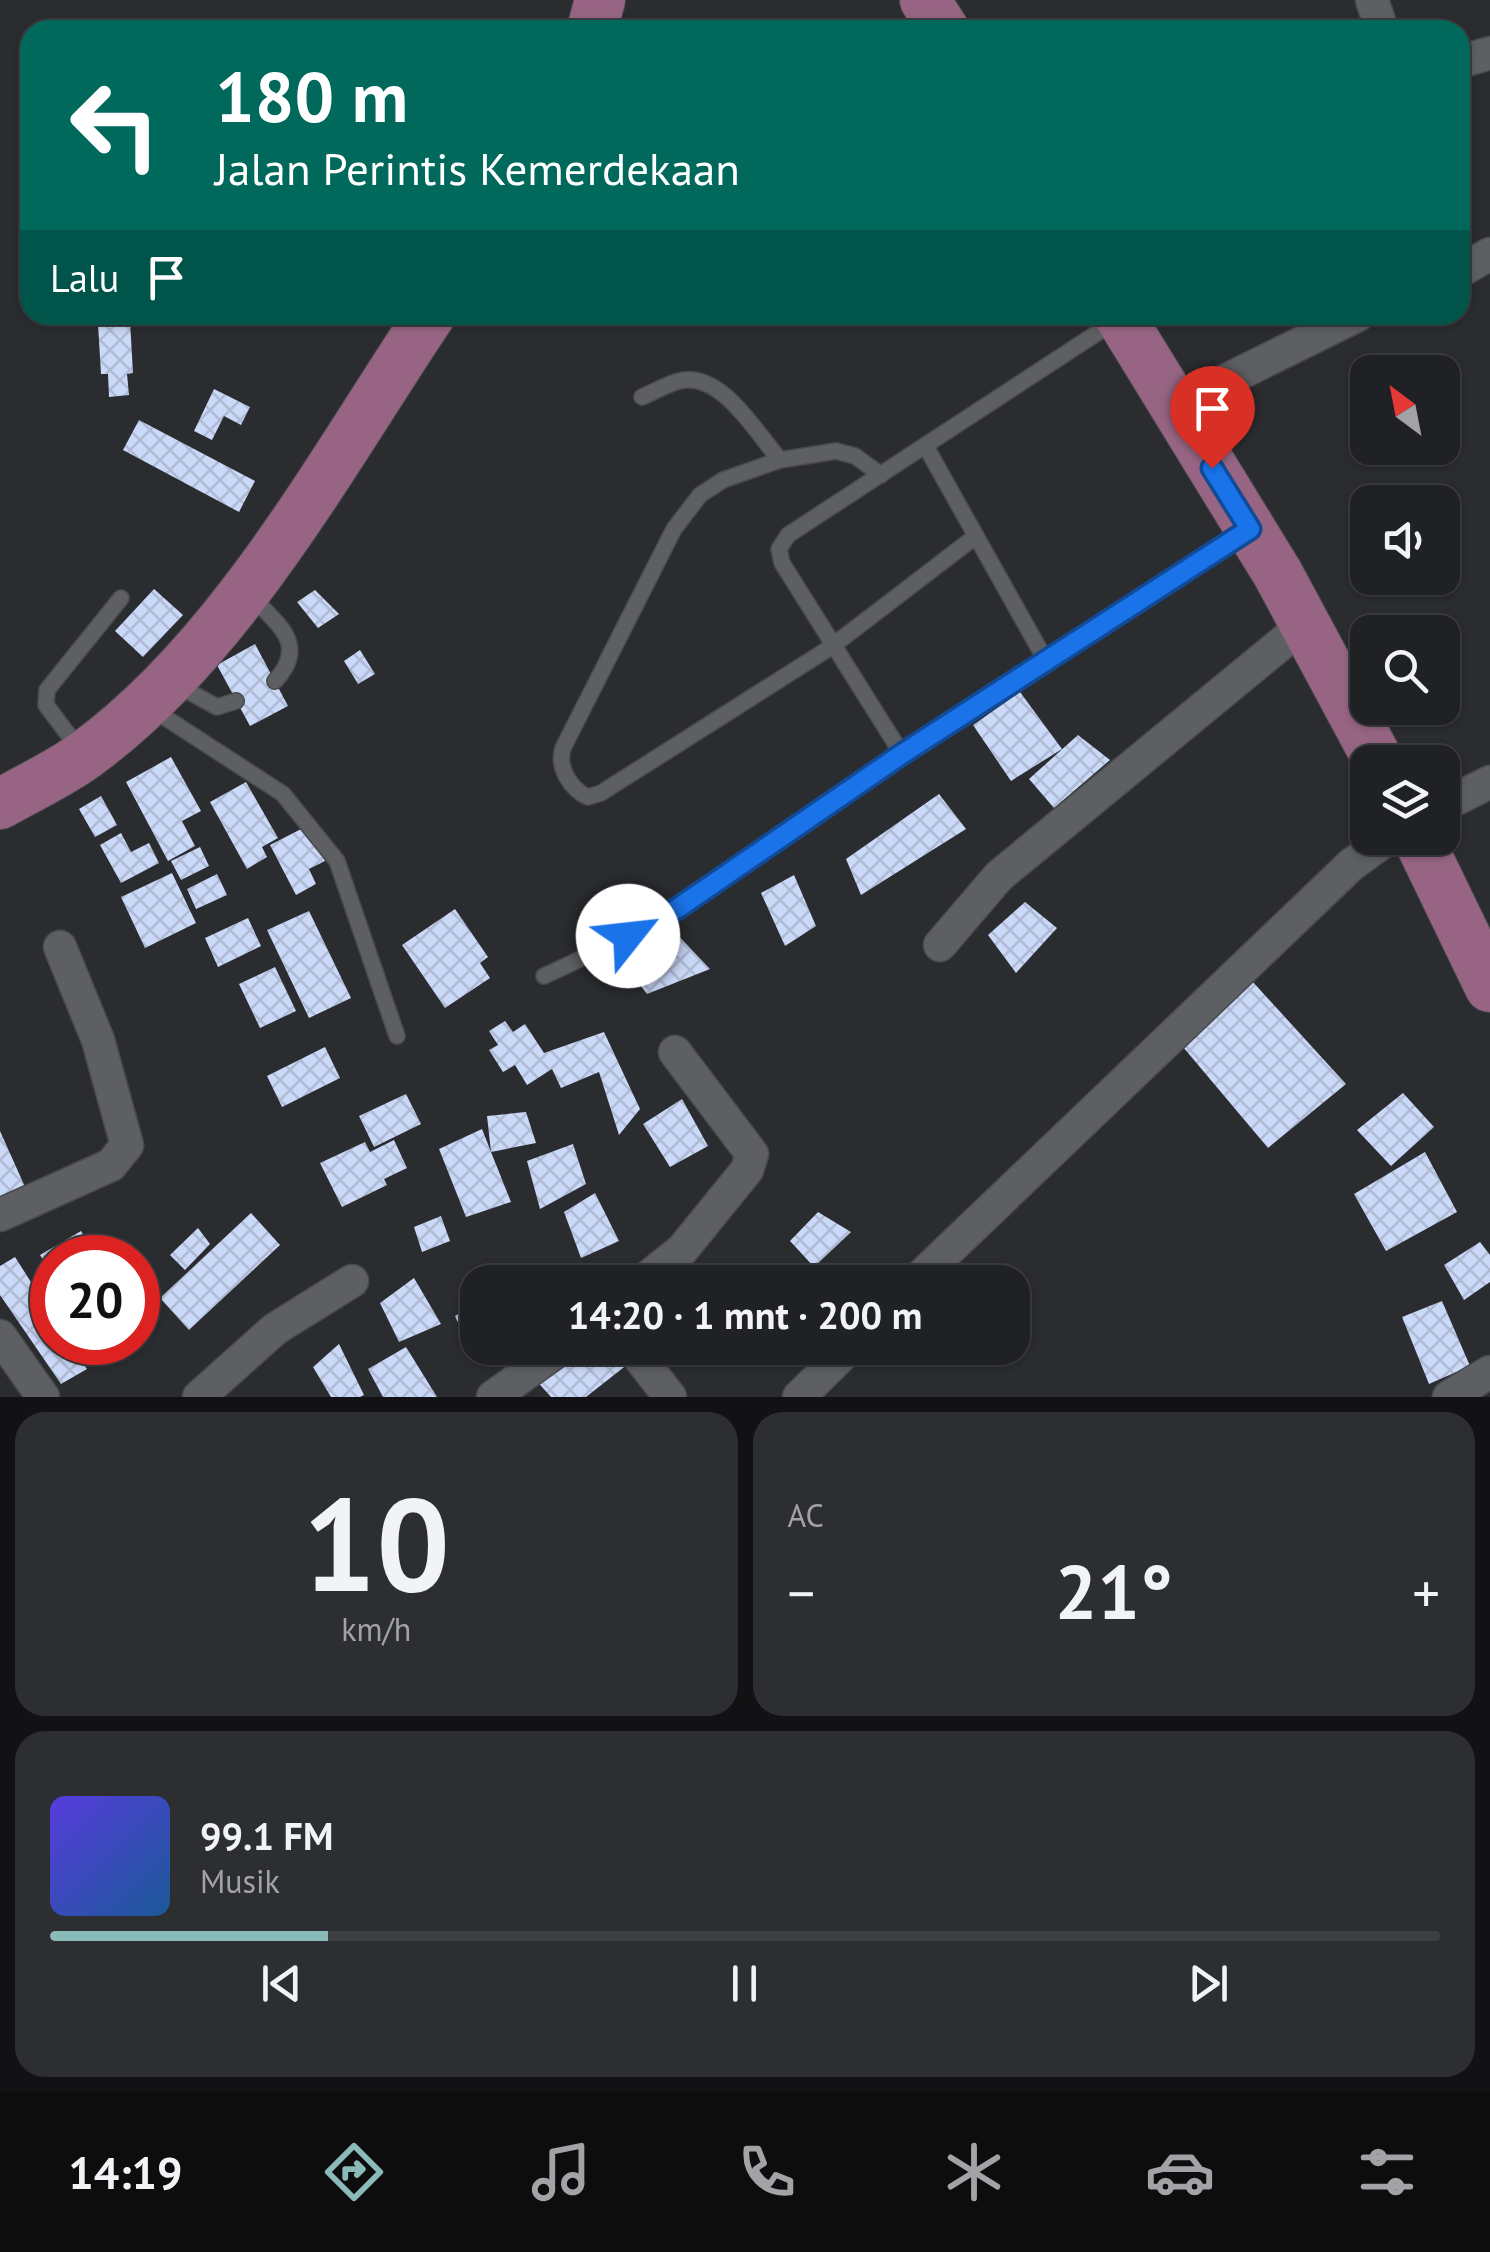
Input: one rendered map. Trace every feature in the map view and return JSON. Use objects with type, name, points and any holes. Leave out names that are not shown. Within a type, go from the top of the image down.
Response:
[{"type":"main road","points":[[0,804],[84,756],[157,692],[248,592],[423,325]]},
{"type":"main road","points":[[1124,325],[1250,529],[1370,745]]},
{"type":"main road","points":[[1426,855],[1490,987]]},
{"type":"street","points":[[1174,406],[1338,325]]},
{"type":"street","points":[[940,945],[1000,876],[1304,624]]},
{"type":"street","points":[[1460,797],[1490,782]]},
{"type":"street","points":[[933,1265],[1364,855]]},
{"type":"street","points":[[0,1216],[111,1165],[127,1144],[98,1040],[60,947]]},
{"type":"street","points":[[663,1265],[682,1250],[747,1170],[752,1154],[675,1052]]},
{"type":"street","points":[[199,1397],[275,1329],[352,1280]]},
{"type":"street","points":[[0,1336],[44,1397]]},
{"type":"street","points":[[517,1391],[544,1365]]},
{"type":"street","points":[[645,1365],[670,1397]]},
{"type":"street","points":[[799,1397],[832,1365]]},
{"type":"street","points":[[1448,1397],[1490,1372]]},
{"type":"lane","points":[[902,754],[782,564],[780,548],[788,535],[1106,325]]},
{"type":"lane","points":[[642,397],[681,380],[704,382],[724,395],[780,460]]},
{"type":"lane","points":[[926,445],[1046,661]]},
{"type":"lane","points":[[880,475],[855,456],[836,451],[780,460],[723,480],[684,511],[563,748],[559,760],[562,770],[580,794],[588,797],[601,792],[832,646],[976,536]]},
{"type":"lane","points":[[544,976],[678,908],[902,754],[1250,529]]},
{"type":"lane","points":[[248,592],[279,626],[293,650],[290,664],[275,681]]},
{"type":"lane","points":[[84,756],[46,704],[47,690],[121,598]]},
{"type":"lane","points":[[157,692],[217,707],[236,701]]},
{"type":"lane","points":[[157,692],[283,794],[337,860],[397,1036]]},
{"type":"building","points":[[98,325],[130,325],[133,373],[127,374],[129,395],[109,397],[108,374],[101,374]]},
{"type":"building","points":[[214,389],[250,407],[241,425],[224,416],[212,440],[194,431]]},
{"type":"building","points":[[139,420],[255,481],[239,512],[123,450]]},
{"type":"building","points":[[154,589],[183,615],[143,657],[115,631]]},
{"type":"building","points":[[315,590],[339,614],[318,628],[297,602]]},
{"type":"building","points":[[255,644],[288,706],[250,726],[217,665]]},
{"type":"building","points":[[360,650],[375,674],[358,684],[344,661]]},
{"type":"building","points":[[1020,692],[1062,749],[1011,781],[973,725]]},
{"type":"building","points":[[1078,735],[1110,760],[1054,808],[1029,779]]},
{"type":"building","points":[[171,757],[201,811],[182,821],[195,846],[168,861],[126,782]]},
{"type":"building","points":[[246,782],[278,838],[262,847],[267,857],[247,869],[210,802]]},
{"type":"building","points":[[939,794],[966,829],[861,895],[846,859]]},
{"type":"building","points":[[101,796],[117,825],[95,837],[79,809]]},
{"type":"building","points":[[307,826],[325,861],[309,869],[316,884],[296,895],[270,845]]},
{"type":"building","points":[[121,833],[131,852],[149,843],[159,863],[121,883],[100,845]]},
{"type":"building","points":[[200,847],[209,866],[181,880],[171,861]]},
{"type":"building","points":[[172,873],[196,923],[145,948],[121,897]]},
{"type":"building","points":[[217,874],[227,895],[196,909],[187,889]]},
{"type":"building","points":[[794,875],[816,926],[785,946],[761,893]]},
{"type":"building","points":[[1025,902],[1057,928],[1016,973],[988,935]]},
{"type":"building","points":[[455,909],[488,957],[480,963],[490,978],[445,1008],[402,945]]},
{"type":"building","points":[[309,911],[351,998],[309,1018],[267,930]]},
{"type":"building","points":[[248,918],[261,946],[218,967],[205,938]]},
{"type":"building","points":[[670,927],[710,969],[647,994],[614,951]]},
{"type":"building","points":[[275,967],[296,1011],[260,1028],[239,984]]},
{"type":"building","points":[[1252,981],[1346,1084],[1268,1148],[1183,1047]]},
{"type":"building","points":[[505,1021],[513,1032],[525,1024],[544,1053],[604,1032],[640,1109],[619,1135],[599,1072],[561,1088],[552,1069],[527,1085],[515,1065],[503,1072],[489,1050],[498,1045],[489,1031]]},
{"type":"building","points":[[325,1047],[340,1078],[282,1107],[267,1076]]},
{"type":"building","points":[[1403,1093],[1434,1127],[1391,1166],[1357,1130]]},
{"type":"building","points":[[406,1094],[421,1124],[374,1147],[359,1116]]},
{"type":"building","points":[[682,1099],[708,1146],[670,1167],[643,1124]]},
{"type":"building","points":[[526,1112],[536,1143],[491,1152],[487,1116]]},
{"type":"building","points":[[482,1129],[511,1202],[466,1217],[439,1149]]},
{"type":"building","points":[[0,1131],[30,1198],[0,1211]]},
{"type":"building","points":[[394,1140],[407,1168],[384,1179],[387,1185],[342,1207],[320,1163],[365,1142],[370,1152]]},
{"type":"building","points":[[573,1144],[586,1184],[540,1209],[527,1161]]},
{"type":"building","points":[[1425,1152],[1457,1212],[1386,1251],[1354,1194]]},
{"type":"building","points":[[595,1193],[619,1241],[581,1258],[564,1212]]},
{"type":"building","points":[[818,1212],[851,1232],[816,1265],[790,1241]]},
{"type":"building","points":[[251,1213],[280,1245],[189,1330],[160,1298]]},
{"type":"building","points":[[441,1216],[450,1241],[422,1252],[414,1227]]},
{"type":"building","points":[[198,1228],[210,1244],[185,1270],[170,1255]]},
{"type":"building","points":[[1480,1242],[1490,1255],[1490,1282],[1464,1300],[1444,1265]]},
{"type":"building","points":[[15,1257],[30,1281],[30,1339],[0,1295],[0,1266]]},
{"type":"building","points":[[414,1278],[441,1324],[399,1342],[380,1303]]},
{"type":"building","points":[[1442,1301],[1470,1366],[1429,1384],[1402,1317]]},
{"type":"building","points":[[339,1344],[364,1395],[360,1397],[331,1397],[313,1367]]},
{"type":"building","points":[[406,1347],[437,1397],[383,1397],[368,1369]]},
{"type":"building","points":[[48,1365],[84,1365],[87,1369],[61,1384]]},
{"type":"building","points":[[551,1365],[627,1365],[586,1397],[551,1397],[534,1378]]},
{"type":"route","points":[[628,936],[678,908],[825,811],[902,754],[1250,529],[1212,468]]}]
